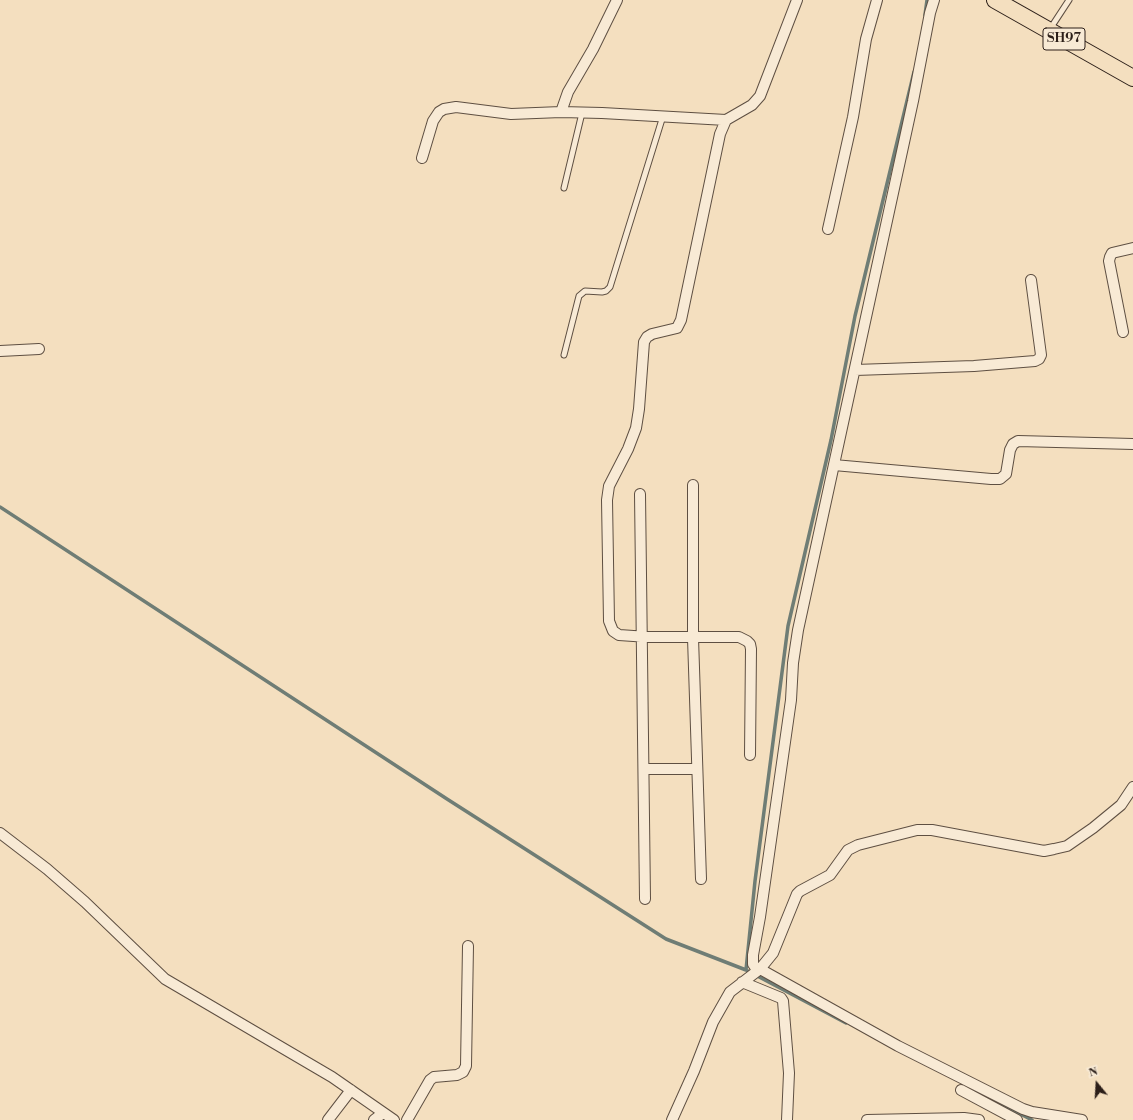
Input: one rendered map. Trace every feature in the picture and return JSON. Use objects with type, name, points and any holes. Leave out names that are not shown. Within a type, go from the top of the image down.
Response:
[{"type":"main road","name":"SH97","points":[[995,0],[1133,78]]},
{"type":"street","points":[[561,112],[568,92],[593,49],[617,0]]},
{"type":"street","points":[[422,158],[433,121],[439,112],[444,109],[456,107],[511,114],[561,112],[726,120],[752,105],[760,96],[797,0]]},
{"type":"street","points":[[828,229],[853,117],[866,39],[877,0]]},
{"type":"street","points":[[787,1120],[789,1074],[784,1002],[753,974],[753,955],[760,917],[791,700],[798,630],[934,0]]},
{"type":"street","points":[[726,120],[720,134],[681,320],[677,328],[652,334],[647,337],[644,342],[636,428],[628,449],[609,486],[607,500],[609,621],[613,631],[619,634],[693,638],[744,638],[750,644],[751,649],[750,755]]},
{"type":"street","points":[[1123,332],[1109,261],[1112,253],[1133,248]]},
{"type":"street","points":[[855,370],[974,366],[1035,362],[1041,355],[1031,280]]},
{"type":"street","points":[[0,351],[39,350]]},
{"type":"street","points":[[834,465],[1000,479],[1006,474],[1010,450],[1013,444],[1018,441],[1133,444]]},
{"type":"street","points":[[693,485],[693,638],[701,879]]},
{"type":"street","points":[[640,494],[645,899]]},
{"type":"street","points":[[644,769],[697,769]]},
{"type":"street","points":[[672,1120],[694,1071],[713,1022],[730,992],[753,974],[774,953],[797,894],[830,875],[848,850],[853,847],[917,830],[932,830],[1044,851],[1054,849],[1067,846],[1093,828],[1121,805],[1133,787]]},
{"type":"street","points":[[0,833],[47,869],[85,902],[165,979],[332,1077],[394,1120]]},
{"type":"street","points":[[407,1120],[430,1080],[434,1077],[458,1075],[463,1072],[466,1066],[468,946]]},
{"type":"street","points":[[753,974],[898,1046],[1006,1111],[1017,1120]]},
{"type":"street","points":[[328,1120],[351,1090]]},
{"type":"street","points":[[961,1090],[1006,1111],[1022,1109],[1082,1120]]},
{"type":"street","points":[[374,1120],[383,1112]]},
{"type":"street","points":[[867,1120],[964,1118],[980,1120]]},
{"type":"lane","points":[[1050,30],[1069,0]]},
{"type":"lane","points":[[564,188],[582,113]]},
{"type":"lane","points":[[564,355],[579,296],[585,291],[602,292],[606,291],[610,287],[663,116]]},
{"type":"waterway","points":[[925,15],[927,0]]},
{"type":"waterway","points":[[746,970],[755,881],[788,626],[831,440],[855,316],[914,72]]},
{"type":"waterway","points":[[0,507],[447,799],[666,939],[746,970],[846,1023]]},
{"type":"waterway","points":[[994,1100],[1032,1120]]}]
